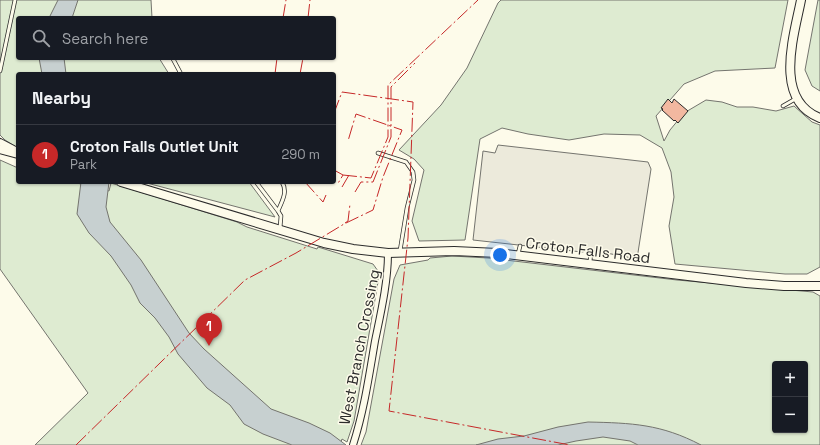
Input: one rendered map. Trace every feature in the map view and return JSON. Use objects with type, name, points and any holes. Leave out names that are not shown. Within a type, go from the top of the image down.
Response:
[{"type":"street","points":[[801,0],[790,68],[791,85],[797,98],[810,112],[820,118]]},
{"type":"street","points":[[0,142],[16,152]]},
{"type":"street","points":[[0,149],[16,153]]},
{"type":"street","name":"Croton Falls Road","points":[[128,184],[289,233],[342,247],[388,253],[454,252],[518,255],[746,283],[784,286],[820,286]]},
{"type":"street","name":"West Branch Crossing","points":[[353,445],[361,418],[381,312],[388,266],[388,253]]},
{"type":"lane","points":[[0,71],[15,0]]},
{"type":"lane","points":[[174,60],[180,72]]},
{"type":"lane","points":[[783,106],[797,98]]},
{"type":"lane","points":[[378,153],[406,162],[413,172],[414,180],[407,208],[400,253]]},
{"type":"lane","points":[[258,184],[281,216],[280,230]]},
{"type":"lane","points":[[278,211],[285,195],[285,187],[283,184]]},
{"type":"lane","points":[[518,255],[520,246]]},
{"type":"lane","points":[[589,263],[592,250]]},
{"type":"green space","points":[[0,0],[151,0],[152,16],[16,16],[16,60],[160,60],[168,72],[16,72],[16,147],[0,135]]},
{"type":"green space","points":[[501,0],[788,0],[775,68],[715,71],[684,84],[656,116],[664,141],[670,130],[684,113],[706,100],[722,102],[737,107],[753,107],[776,111],[794,106],[812,122],[820,125],[820,267],[807,274],[785,274],[675,264],[669,226],[674,197],[671,172],[662,148],[640,135],[604,134],[569,140],[528,134],[502,128],[480,139],[465,240],[419,241],[412,221],[424,170],[414,159],[399,150],[441,105],[467,68],[498,3]]},
{"type":"green space","points":[[818,0],[820,0],[820,91],[812,86],[805,70]]},
{"type":"green space","points":[[0,160],[16,167],[16,184],[81,184],[109,191],[111,184],[114,184],[237,222],[247,227],[317,249],[318,247],[373,264],[378,271],[378,282],[354,421],[347,442],[342,439],[340,445],[35,445],[88,393],[0,269]]},
{"type":"green space","points":[[151,184],[250,184],[275,217]]},
{"type":"green space","points":[[452,256],[488,258],[677,280],[813,292],[820,296],[820,445],[361,445],[366,432],[394,279],[400,265],[428,260],[430,258]]},
{"type":"shaded area","points":[[58,0],[78,0],[73,16],[50,16]]},
{"type":"shaded area","points":[[39,60],[64,60],[66,72],[42,72]]},
{"type":"shaded area","points":[[498,145],[648,162],[651,169],[637,259],[591,250],[582,252],[473,240],[483,151],[495,153]]},
{"type":"shaded area","points":[[81,184],[109,184],[106,207],[110,222],[141,260],[189,333],[204,349],[271,409],[309,423],[330,433],[346,445],[292,445],[263,434],[244,424],[230,405],[207,388],[178,354],[169,337],[155,318],[140,303],[131,285],[111,256],[89,233],[77,214]]},
{"type":"shaded area","points":[[588,422],[646,426],[673,433],[701,445],[638,445],[630,441],[603,437],[558,445],[476,445],[498,439],[524,436],[558,427]]},
{"type":"building","points":[[668,99],[672,103],[674,99],[688,111],[678,123],[661,108]]},
{"type":"power","points":[[283,16],[286,0]]},
{"type":"power","points":[[308,16],[310,0]]},
{"type":"power","points":[[343,175],[371,178],[388,137],[388,85],[478,0]]},
{"type":"power","points":[[275,72],[277,60]]},
{"type":"power","points":[[300,72],[303,60]]},
{"type":"power","points":[[355,192],[361,182],[373,182],[391,137],[391,87],[415,63]]},
{"type":"power","points":[[336,108],[342,92],[413,102],[408,238],[389,411],[570,445]]},
{"type":"power","points":[[76,445],[245,280],[296,253],[344,224],[373,210],[383,177],[402,130],[356,114],[348,141]]},
{"type":"power","points":[[336,171],[343,175],[337,185]]},
{"type":"power","points":[[342,187],[349,175]]},
{"type":"power","points":[[307,184],[323,202],[326,195]]},
{"type":"power","points":[[345,223],[348,221],[350,204]]},
{"type":"place","name":"Croton Falls Outlet Unit","points":[[209,346]]}]
